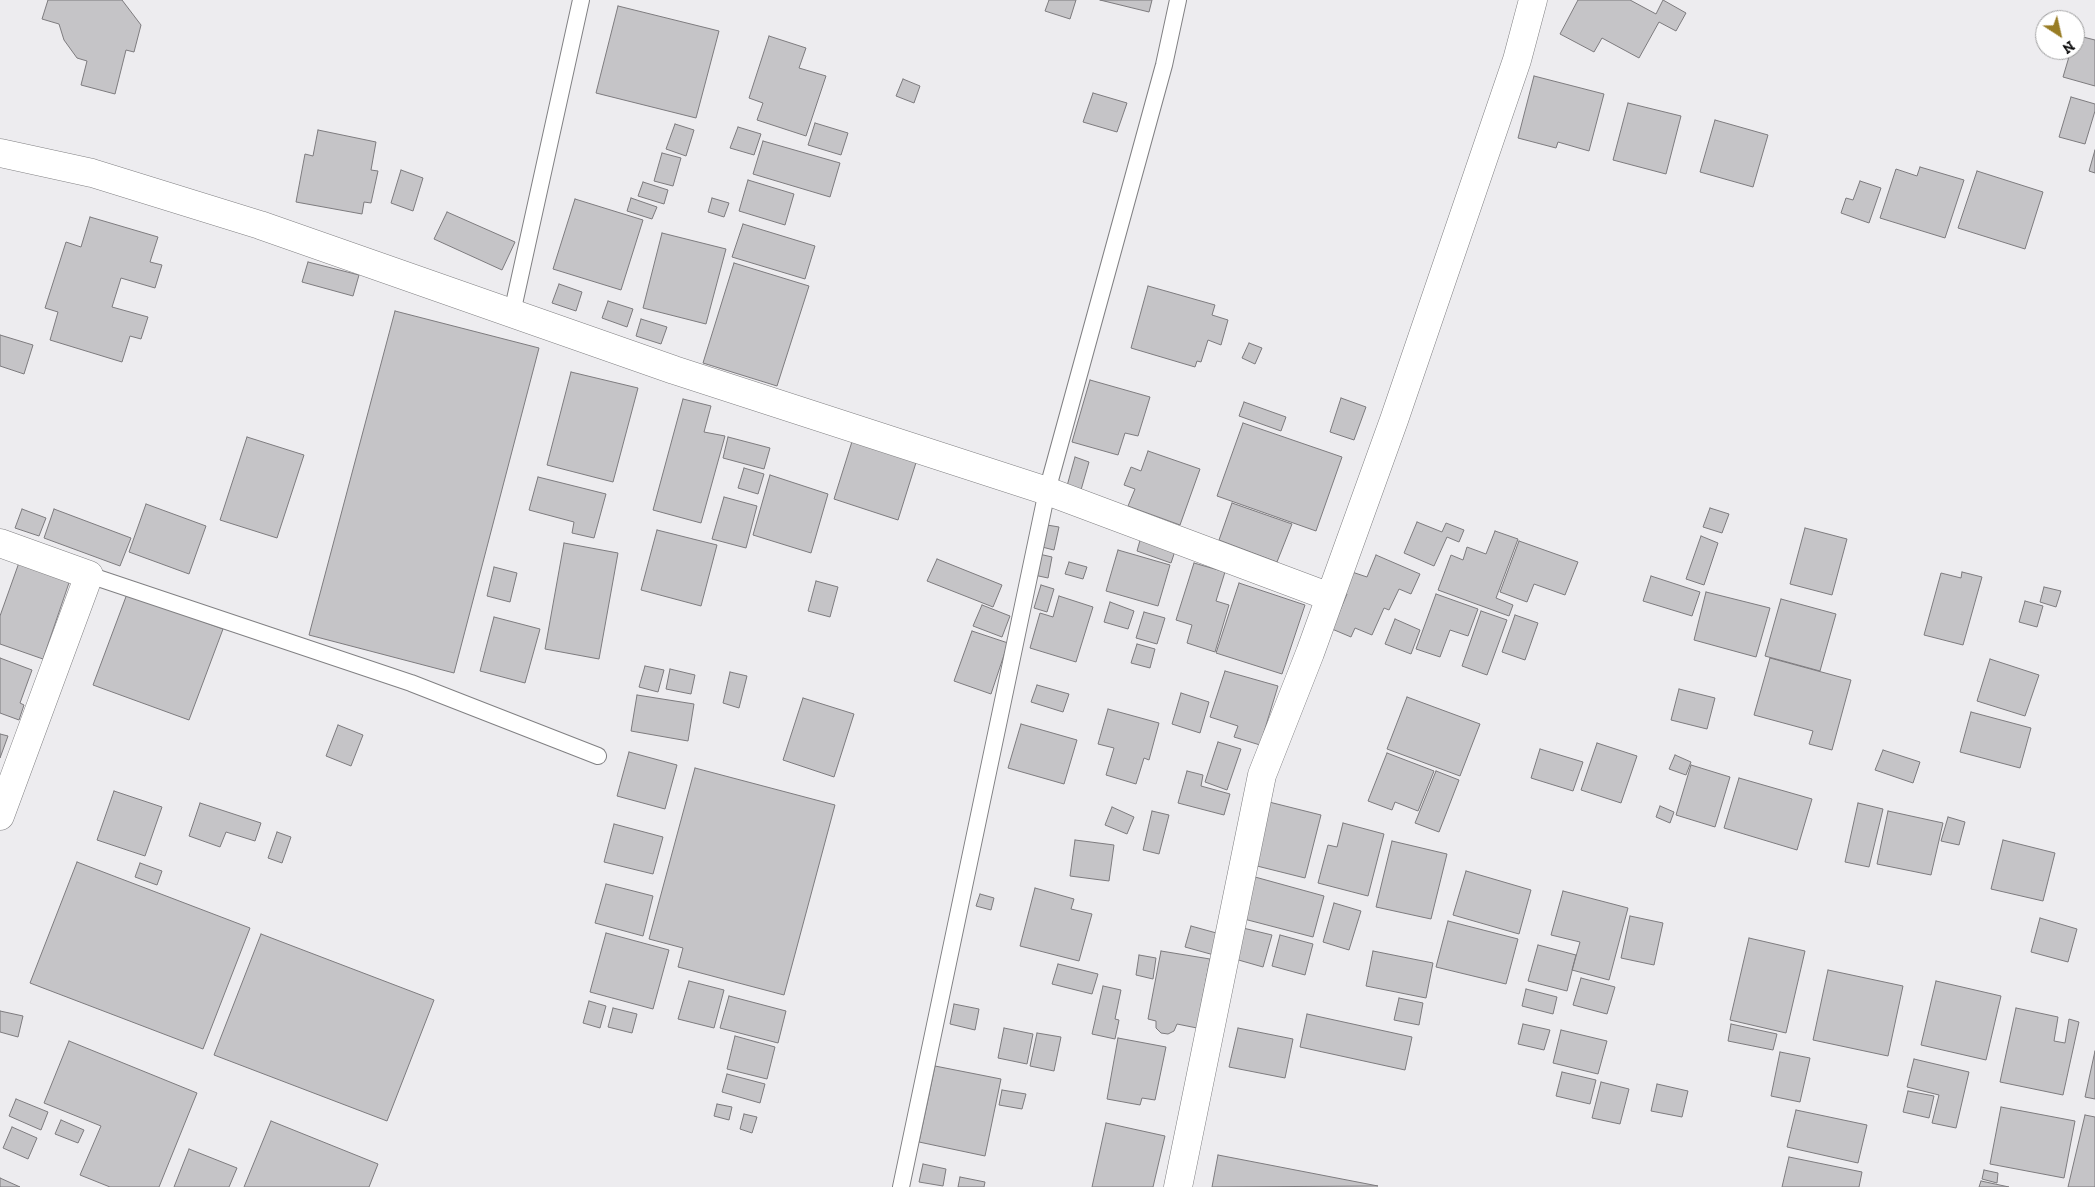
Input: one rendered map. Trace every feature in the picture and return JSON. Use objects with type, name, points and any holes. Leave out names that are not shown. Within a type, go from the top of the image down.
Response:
[{"type":"street","points":[[1178,1187],[1262,775],[1310,653],[1453,250],[1516,60],[1533,0]]},
{"type":"street","points":[[0,153],[92,173],[260,225],[674,370],[1047,490],[1330,597]]},
{"type":"street","points":[[0,543],[89,575],[0,816]]},
{"type":"lane","points":[[512,313],[581,0]]},
{"type":"lane","points":[[900,1187],[1047,490],[1164,65],[1178,0]]},
{"type":"lane","points":[[89,575],[411,683],[598,756]]},
{"type":"building","points":[[48,0],[122,0],[141,25],[134,52],[126,50],[115,94],[81,85],[87,61],[77,58],[64,40],[59,24],[42,19]]},
{"type":"building","points":[[1049,0],[1076,0],[1070,19],[1045,11]]},
{"type":"building","points":[[1100,0],[1152,0],[1149,12]]},
{"type":"building","points":[[1578,0],[1630,0],[1656,14],[1663,0],[1686,13],[1676,31],[1659,22],[1639,58],[1602,38],[1594,52],[1560,34]]},
{"type":"building","points":[[618,6],[719,31],[696,118],[596,93]]},
{"type":"building","points":[[769,36],[806,48],[799,68],[826,76],[806,136],[757,120],[763,103],[749,98]]},
{"type":"building","points":[[2085,38],[2095,40],[2095,86],[2063,77],[2068,60],[2085,60]]},
{"type":"building","points":[[1534,76],[1604,94],[1589,151],[1558,142],[1556,148],[1518,138]]},
{"type":"building","points":[[903,79],[920,86],[914,103],[896,96]]},
{"type":"building","points":[[1093,93],[1127,103],[1117,132],[1083,122]]},
{"type":"building","points":[[2071,97],[2095,104],[2095,111],[2085,144],[2059,137]]},
{"type":"building","points":[[1628,103],[1681,116],[1666,174],[1613,160]]},
{"type":"building","points":[[1715,120],[1768,135],[1753,187],[1700,172]]},
{"type":"building","points":[[815,123],[848,133],[841,155],[808,145]]},
{"type":"building","points":[[675,124],[694,130],[686,156],[666,149]]},
{"type":"building","points":[[738,127],[761,134],[754,155],[730,148]]},
{"type":"building","points":[[318,130],[376,142],[371,170],[378,171],[371,203],[364,202],[362,214],[296,202],[305,154],[313,156]]},
{"type":"building","points":[[763,141],[840,163],[830,197],[753,174]]},
{"type":"building","points":[[2095,150],[2095,173],[2089,171]]},
{"type":"building","points":[[662,153],[681,158],[673,186],[654,181]]},
{"type":"building","points":[[1920,167],[1964,180],[1945,238],[1880,218],[1896,169],[1917,176]]},
{"type":"building","points":[[401,170],[423,178],[413,211],[391,203]]},
{"type":"building","points":[[1977,171],[2043,192],[2025,249],[1958,228]]},
{"type":"building","points":[[748,180],[794,194],[785,225],[739,211]]},
{"type":"building","points":[[1860,181],[1881,188],[1869,223],[1841,213],[1846,198],[1853,200]]},
{"type":"building","points":[[643,182],[668,190],[664,204],[638,196]]},
{"type":"building","points":[[631,198],[657,207],[652,219],[627,211]]},
{"type":"building","points":[[712,198],[729,203],[724,217],[708,212]]},
{"type":"building","points":[[575,199],[643,220],[621,290],[553,269]]},
{"type":"building","points":[[447,212],[515,242],[502,270],[434,239]]},
{"type":"building","points":[[90,217],[158,237],[150,262],[162,265],[155,288],[121,278],[112,307],[148,317],[141,339],[130,336],[122,362],[50,340],[58,312],[45,308],[66,242],[81,247]]},
{"type":"building","points":[[743,224],[815,246],[805,279],[732,257]]},
{"type":"building","points":[[662,233],[726,249],[706,324],[643,308]]},
{"type":"building","points":[[308,262],[359,275],[353,296],[302,282]]},
{"type":"building","points":[[734,263],[809,286],[777,386],[703,363]]},
{"type":"building","points":[[559,284],[582,292],[576,311],[552,303]]},
{"type":"building","points":[[1148,286],[1215,305],[1212,315],[1228,320],[1221,345],[1208,340],[1201,362],[1197,361],[1195,367],[1131,348]]},
{"type":"building","points":[[608,301],[633,309],[627,327],[602,318]]},
{"type":"building","points":[[395,311],[539,348],[454,673],[309,635]]},
{"type":"building","points":[[641,319],[667,327],[661,344],[636,336]]},
{"type":"building","points":[[0,335],[33,345],[24,374],[0,366]]},
{"type":"building","points":[[1249,343],[1262,348],[1255,364],[1242,358]]},
{"type":"building","points":[[571,372],[638,388],[613,482],[547,465]]},
{"type":"building","points":[[1090,380],[1150,397],[1138,436],[1125,433],[1118,455],[1072,442]]},
{"type":"building","points":[[1341,398],[1366,407],[1354,440],[1330,432]]},
{"type":"building","points":[[683,399],[711,406],[704,432],[725,436],[701,523],[653,510]]},
{"type":"building","points":[[1244,402],[1286,417],[1281,431],[1239,416]]},
{"type":"building","points":[[1243,423],[1342,457],[1316,531],[1217,496]]},
{"type":"building","points":[[855,432],[919,453],[898,520],[834,499]]},
{"type":"building","points":[[247,437],[304,455],[277,538],[220,520]]},
{"type":"building","points":[[728,437],[770,448],[764,469],[723,458]]},
{"type":"building","points":[[1148,451],[1200,469],[1180,525],[1128,506],[1135,489],[1124,485],[1131,467],[1141,471]]},
{"type":"building","points":[[1075,457],[1089,462],[1081,490],[1067,486]]},
{"type":"building","points":[[744,468],[764,474],[758,494],[738,488]]},
{"type":"building","points":[[770,475],[828,494],[811,553],[753,535]]},
{"type":"building","points":[[538,477],[606,494],[594,538],[572,533],[574,522],[529,510]]},
{"type":"building","points":[[724,497],[757,506],[746,548],[712,539]]},
{"type":"building","points":[[1232,503],[1292,524],[1277,562],[1219,540]]},
{"type":"building","points":[[146,504],[206,526],[189,574],[129,552]]},
{"type":"building","points":[[1710,508],[1729,514],[1722,533],[1703,527]]},
{"type":"building","points":[[22,509],[46,518],[39,536],[15,528]]},
{"type":"building","points":[[54,509],[131,538],[120,566],[44,538]]},
{"type":"building","points":[[1417,522],[1442,532],[1446,523],[1464,530],[1459,542],[1447,537],[1434,566],[1404,553]]},
{"type":"building","points":[[1047,525],[1059,527],[1054,550],[1042,547]]},
{"type":"building","points":[[1805,528],[1847,539],[1832,595],[1790,584]]},
{"type":"building","points":[[657,530],[717,545],[701,606],[641,590]]},
{"type":"building","points":[[1495,531],[1518,539],[1496,598],[1513,605],[1509,616],[1438,590],[1451,555],[1463,560],[1467,547],[1486,554]]},
{"type":"building","points":[[1701,536],[1718,543],[1704,585],[1686,579]]},
{"type":"building","points":[[1141,537],[1176,548],[1171,563],[1137,551]]},
{"type":"building","points":[[1519,541],[1578,562],[1565,595],[1534,584],[1527,602],[1500,592]]},
{"type":"building","points":[[564,543],[618,553],[599,659],[545,649]]},
{"type":"building","points":[[1118,550],[1170,565],[1158,606],[1106,591]]},
{"type":"building","points":[[1039,554],[1052,557],[1048,578],[1034,575]]},
{"type":"building","points":[[1376,555],[1420,574],[1411,594],[1399,589],[1389,610],[1384,608],[1372,635],[1355,628],[1351,637],[1332,629],[1347,594],[1341,591],[1349,571],[1367,577]]},
{"type":"building","points":[[21,557],[72,574],[43,659],[0,644],[0,616]]},
{"type":"building","points":[[937,559],[1002,585],[993,607],[927,581]]},
{"type":"building","points":[[1069,562],[1087,567],[1083,579],[1065,574]]},
{"type":"building","points":[[1194,563],[1225,572],[1216,601],[1229,605],[1215,652],[1187,643],[1192,625],[1176,620]]},
{"type":"building","points":[[494,567],[517,573],[510,602],[487,596]]},
{"type":"building","points":[[1962,572],[1982,577],[1963,645],[1924,635],[1941,573],[1961,578]]},
{"type":"building","points":[[1651,576],[1700,592],[1692,616],[1643,601]]},
{"type":"building","points":[[816,581],[838,587],[830,617],[808,611]]},
{"type":"building","points":[[1239,583],[1305,605],[1282,674],[1216,653]]},
{"type":"building","points":[[1041,585],[1054,589],[1047,612],[1034,608]]},
{"type":"building","points":[[2044,587],[2061,591],[2056,607],[2040,602]]},
{"type":"building","points":[[1706,592],[1770,608],[1756,657],[1694,640]]},
{"type":"building","points":[[127,594],[223,629],[189,720],[93,685]]},
{"type":"building","points":[[1436,594],[1478,609],[1468,636],[1450,630],[1440,657],[1416,649]]},
{"type":"building","points":[[1059,596],[1093,607],[1076,662],[1030,648],[1040,613],[1053,617]]},
{"type":"building","points":[[1781,599],[1836,614],[1820,671],[1765,656]]},
{"type":"building","points":[[2025,601],[2043,606],[2037,627],[2019,622]]},
{"type":"building","points":[[1110,602],[1134,611],[1128,629],[1104,622]]},
{"type":"building","points":[[982,605],[1010,616],[1002,637],[973,626]]},
{"type":"building","points":[[1481,611],[1507,620],[1487,675],[1462,666]]},
{"type":"building","points":[[1144,612],[1165,618],[1157,644],[1136,638]]},
{"type":"building","points":[[1515,615],[1538,623],[1525,660],[1502,652]]},
{"type":"building","points":[[494,617],[540,629],[525,683],[480,671]]},
{"type":"building","points":[[1395,619],[1420,630],[1411,654],[1385,644]]},
{"type":"building","points":[[972,631],[1008,643],[991,694],[954,681]]},
{"type":"building","points":[[1137,644],[1155,649],[1150,668],[1131,663]]},
{"type":"building","points":[[0,658],[32,670],[20,703],[24,705],[19,720],[0,713]]},
{"type":"building","points":[[1770,658],[1851,680],[1832,750],[1809,744],[1813,731],[1754,715]]},
{"type":"building","points":[[1990,659],[2039,675],[2025,716],[1977,701]]},
{"type":"building","points":[[645,666],[664,670],[658,692],[639,687]]},
{"type":"building","points":[[670,669],[695,675],[691,694],[666,689]]},
{"type":"building","points":[[1225,671],[1278,686],[1260,745],[1234,737],[1238,726],[1210,717]]},
{"type":"building","points":[[730,672],[747,676],[739,708],[723,703]]},
{"type":"building","points":[[1037,685],[1069,694],[1063,712],[1031,702]]},
{"type":"building","points":[[1679,689],[1715,698],[1707,729],[1671,720]]},
{"type":"building","points":[[1181,693],[1209,702],[1200,733],[1172,724]]},
{"type":"building","points":[[637,695],[694,704],[688,741],[631,731]]},
{"type":"building","points":[[1407,697],[1480,724],[1460,776],[1387,749]]},
{"type":"building","points":[[803,698],[854,714],[834,777],[783,760]]},
{"type":"building","points":[[1108,709],[1159,723],[1149,760],[1144,758],[1136,784],[1106,775],[1114,748],[1098,744]]},
{"type":"building","points":[[1971,712],[2031,728],[2020,768],[1960,752]]},
{"type":"building","points":[[1021,724],[1077,740],[1064,784],[1008,768]]},
{"type":"building","points":[[338,725],[363,735],[351,766],[326,756]]},
{"type":"building","points":[[0,734],[8,736],[0,758]]},
{"type":"building","points":[[1218,742],[1241,749],[1227,790],[1205,782]]},
{"type":"building","points":[[1597,743],[1637,756],[1621,803],[1581,790]]},
{"type":"building","points":[[1540,749],[1583,762],[1573,791],[1531,778]]},
{"type":"building","points":[[1883,750],[1920,762],[1913,783],[1875,770]]},
{"type":"building","points":[[629,752],[677,765],[665,809],[617,796]]},
{"type":"building","points":[[1387,753],[1434,771],[1418,811],[1395,802],[1392,810],[1368,801]]},
{"type":"building","points":[[1675,755],[1691,762],[1686,775],[1669,769]]},
{"type":"building","points":[[1691,765],[1730,777],[1715,827],[1676,815]]},
{"type":"building","points":[[695,768],[835,805],[784,995],[678,967],[683,948],[649,939]]},
{"type":"building","points":[[1187,771],[1203,775],[1201,786],[1230,794],[1224,815],[1178,803]]},
{"type":"building","points":[[1436,771],[1459,780],[1439,832],[1415,823]]},
{"type":"building","points":[[1739,778],[1812,799],[1797,850],[1724,828]]},
{"type":"building","points":[[114,791],[162,807],[145,856],[97,840]]},
{"type":"building","points":[[1265,801],[1321,815],[1305,878],[1249,864]]},
{"type":"building","points":[[200,803],[261,823],[255,841],[226,832],[220,847],[189,836]]},
{"type":"building","points":[[1858,803],[1883,809],[1869,867],[1845,862]]},
{"type":"building","points":[[1660,806],[1674,812],[1670,823],[1656,817]]},
{"type":"building","points":[[1112,807],[1134,817],[1127,834],[1105,825]]},
{"type":"building","points":[[1152,811],[1169,815],[1159,854],[1143,850]]},
{"type":"building","points":[[1888,811],[1943,823],[1931,875],[1877,864]]},
{"type":"building","points":[[1948,817],[1965,822],[1959,845],[1941,841]]},
{"type":"building","points":[[1343,823],[1384,834],[1368,896],[1318,883],[1328,845],[1337,847]]},
{"type":"building","points":[[614,824],[663,837],[653,874],[604,862]]},
{"type":"building","points":[[277,832],[291,837],[282,863],[268,858]]},
{"type":"building","points":[[1075,840],[1114,845],[1109,881],[1070,876]]},
{"type":"building","points":[[2003,840],[2055,853],[2043,901],[1991,889]]},
{"type":"building","points":[[1392,841],[1447,854],[1431,919],[1376,907]]},
{"type":"building","points":[[77,862],[250,928],[203,1049],[30,983]]},
{"type":"building","points":[[140,863],[162,871],[157,885],[135,877]]},
{"type":"building","points":[[1466,871],[1531,890],[1519,934],[1453,915]]},
{"type":"building","points":[[1255,877],[1324,896],[1313,937],[1244,919]]},
{"type":"building","points":[[606,884],[653,896],[643,936],[595,923]]},
{"type":"building","points":[[1035,888],[1074,899],[1071,909],[1092,914],[1079,961],[1020,946]]},
{"type":"building","points":[[1563,891],[1628,908],[1609,980],[1572,970],[1580,942],[1551,935]]},
{"type":"building","points":[[980,894],[994,898],[991,910],[976,906]]},
{"type":"building","points":[[1334,903],[1361,911],[1349,950],[1323,942]]},
{"type":"building","points":[[1630,916],[1663,923],[1654,965],[1621,958]]},
{"type":"building","points":[[2040,918],[2077,929],[2068,962],[2031,952]]},
{"type":"building","points":[[1448,921],[1518,939],[1506,984],[1436,967]]},
{"type":"building","points":[[1191,926],[1220,934],[1214,955],[1185,947]]},
{"type":"building","points":[[1243,928],[1272,935],[1263,967],[1235,959]]},
{"type":"building","points":[[606,933],[669,950],[653,1009],[590,992]]},
{"type":"building","points":[[261,934],[434,1000],[387,1121],[214,1055]]},
{"type":"building","points":[[1280,935],[1313,944],[1305,975],[1272,966]]},
{"type":"building","points":[[1749,938],[1805,951],[1786,1033],[1730,1020]]},
{"type":"building","points":[[1538,945],[1576,955],[1567,991],[1528,981]]},
{"type":"building","points":[[1161,951],[1210,959],[1197,1028],[1177,1024],[1174,1031],[1168,1034],[1161,1033],[1156,1028],[1156,1021],[1148,1019]]},
{"type":"building","points":[[1373,951],[1433,963],[1426,998],[1366,986]]},
{"type":"building","points":[[1139,955],[1156,958],[1153,979],[1136,975]]},
{"type":"building","points":[[1058,964],[1098,974],[1092,994],[1052,984]]},
{"type":"building","points":[[1828,970],[1903,986],[1888,1056],[1813,1040]]},
{"type":"building","points":[[1581,978],[1615,987],[1607,1014],[1573,1005]]},
{"type":"building","points":[[689,981],[724,990],[714,1028],[678,1019]]},
{"type":"building","points":[[1936,981],[2001,996],[1986,1060],[1921,1045]]},
{"type":"building","points":[[1103,986],[1121,990],[1115,1019],[1119,1020],[1115,1039],[1092,1034]]},
{"type":"building","points":[[1526,989],[1557,997],[1553,1014],[1522,1006]]},
{"type":"building","points":[[729,996],[786,1011],[778,1043],[720,1028]]},
{"type":"building","points":[[1399,998],[1423,1003],[1419,1025],[1394,1020]]},
{"type":"building","points":[[589,1001],[606,1006],[600,1028],[583,1023]]},
{"type":"building","points":[[954,1004],[979,1009],[975,1030],[950,1024]]},
{"type":"building","points":[[613,1008],[637,1014],[632,1033],[608,1027]]},
{"type":"building","points":[[2016,1008],[2058,1017],[2054,1041],[2065,1043],[2069,1019],[2079,1022],[2063,1095],[2000,1082]]},
{"type":"building","points":[[0,1011],[23,1016],[18,1037],[0,1032]]},
{"type":"building","points":[[1307,1014],[1412,1037],[1405,1070],[1300,1047]]},
{"type":"building","points":[[1523,1024],[1550,1030],[1544,1050],[1518,1044]]},
{"type":"building","points":[[1731,1024],[1777,1034],[1773,1050],[1728,1041]]},
{"type":"building","points":[[1004,1028],[1033,1034],[1027,1064],[998,1058]]},
{"type":"building","points":[[1238,1028],[1293,1039],[1285,1078],[1229,1067]]},
{"type":"building","points":[[1561,1030],[1607,1041],[1598,1074],[1553,1063]]},
{"type":"building","points":[[1037,1033],[1061,1037],[1054,1071],[1030,1066]]},
{"type":"building","points":[[735,1036],[775,1047],[767,1079],[727,1069]]},
{"type":"building","points":[[1118,1038],[1166,1047],[1155,1100],[1142,1098],[1140,1105],[1107,1099]]},
{"type":"building","points":[[69,1041],[197,1093],[159,1187],[110,1187],[80,1175],[101,1126],[44,1103]]},
{"type":"building","points":[[2095,1051],[2095,1099],[2085,1097]]},
{"type":"building","points":[[1780,1052],[1810,1058],[1800,1102],[1771,1096]]},
{"type":"building","points":[[1914,1059],[1969,1072],[1956,1128],[1932,1123],[1939,1095],[1907,1087]]},
{"type":"building","points":[[935,1066],[1001,1079],[985,1156],[919,1142]]},
{"type":"building","points":[[1562,1072],[1596,1080],[1590,1104],[1556,1096]]},
{"type":"building","points":[[727,1074],[765,1084],[760,1103],[722,1092]]},
{"type":"building","points":[[1601,1082],[1629,1089],[1620,1124],[1592,1118]]},
{"type":"building","points":[[1657,1084],[1688,1091],[1682,1117],[1651,1111]]},
{"type":"building","points":[[1002,1090],[1026,1094],[1022,1109],[999,1105]]},
{"type":"building","points":[[1908,1091],[1934,1096],[1929,1118],[1903,1112]]},
{"type":"building","points":[[16,1099],[48,1112],[41,1130],[9,1116]]},
{"type":"building","points":[[717,1104],[732,1107],[729,1120],[714,1116]]},
{"type":"building","points":[[2001,1107],[2075,1121],[2064,1178],[1990,1164]]},
{"type":"building","points":[[1796,1110],[1867,1125],[1858,1163],[1787,1147]]},
{"type":"building","points":[[744,1114],[757,1117],[752,1133],[740,1129]]},
{"type":"building","points":[[2085,1115],[2095,1117],[2095,1187],[2068,1187]]},
{"type":"building","points":[[61,1120],[84,1130],[78,1143],[55,1134]]},
{"type":"building","points":[[271,1121],[378,1164],[369,1187],[244,1187]]},
{"type":"building","points":[[1106,1123],[1165,1136],[1153,1187],[1092,1187]]},
{"type":"building","points":[[12,1127],[37,1138],[28,1159],[3,1148]]},
{"type":"building","points":[[189,1149],[237,1168],[229,1187],[174,1187]]},
{"type":"building","points":[[1218,1155],[1378,1186],[1212,1187]]},
{"type":"building","points":[[1789,1157],[1862,1172],[1859,1187],[1782,1187]]},
{"type":"building","points":[[923,1164],[946,1169],[943,1186],[919,1182]]},
{"type":"building","points":[[1984,1170],[1998,1173],[1997,1183],[1982,1179]]},
{"type":"building","points":[[960,1177],[985,1182],[984,1187],[958,1187]]},
{"type":"building","points":[[0,1178],[20,1187],[0,1187]]},
{"type":"building","points":[[1981,1181],[2009,1187],[1979,1187]]}]
